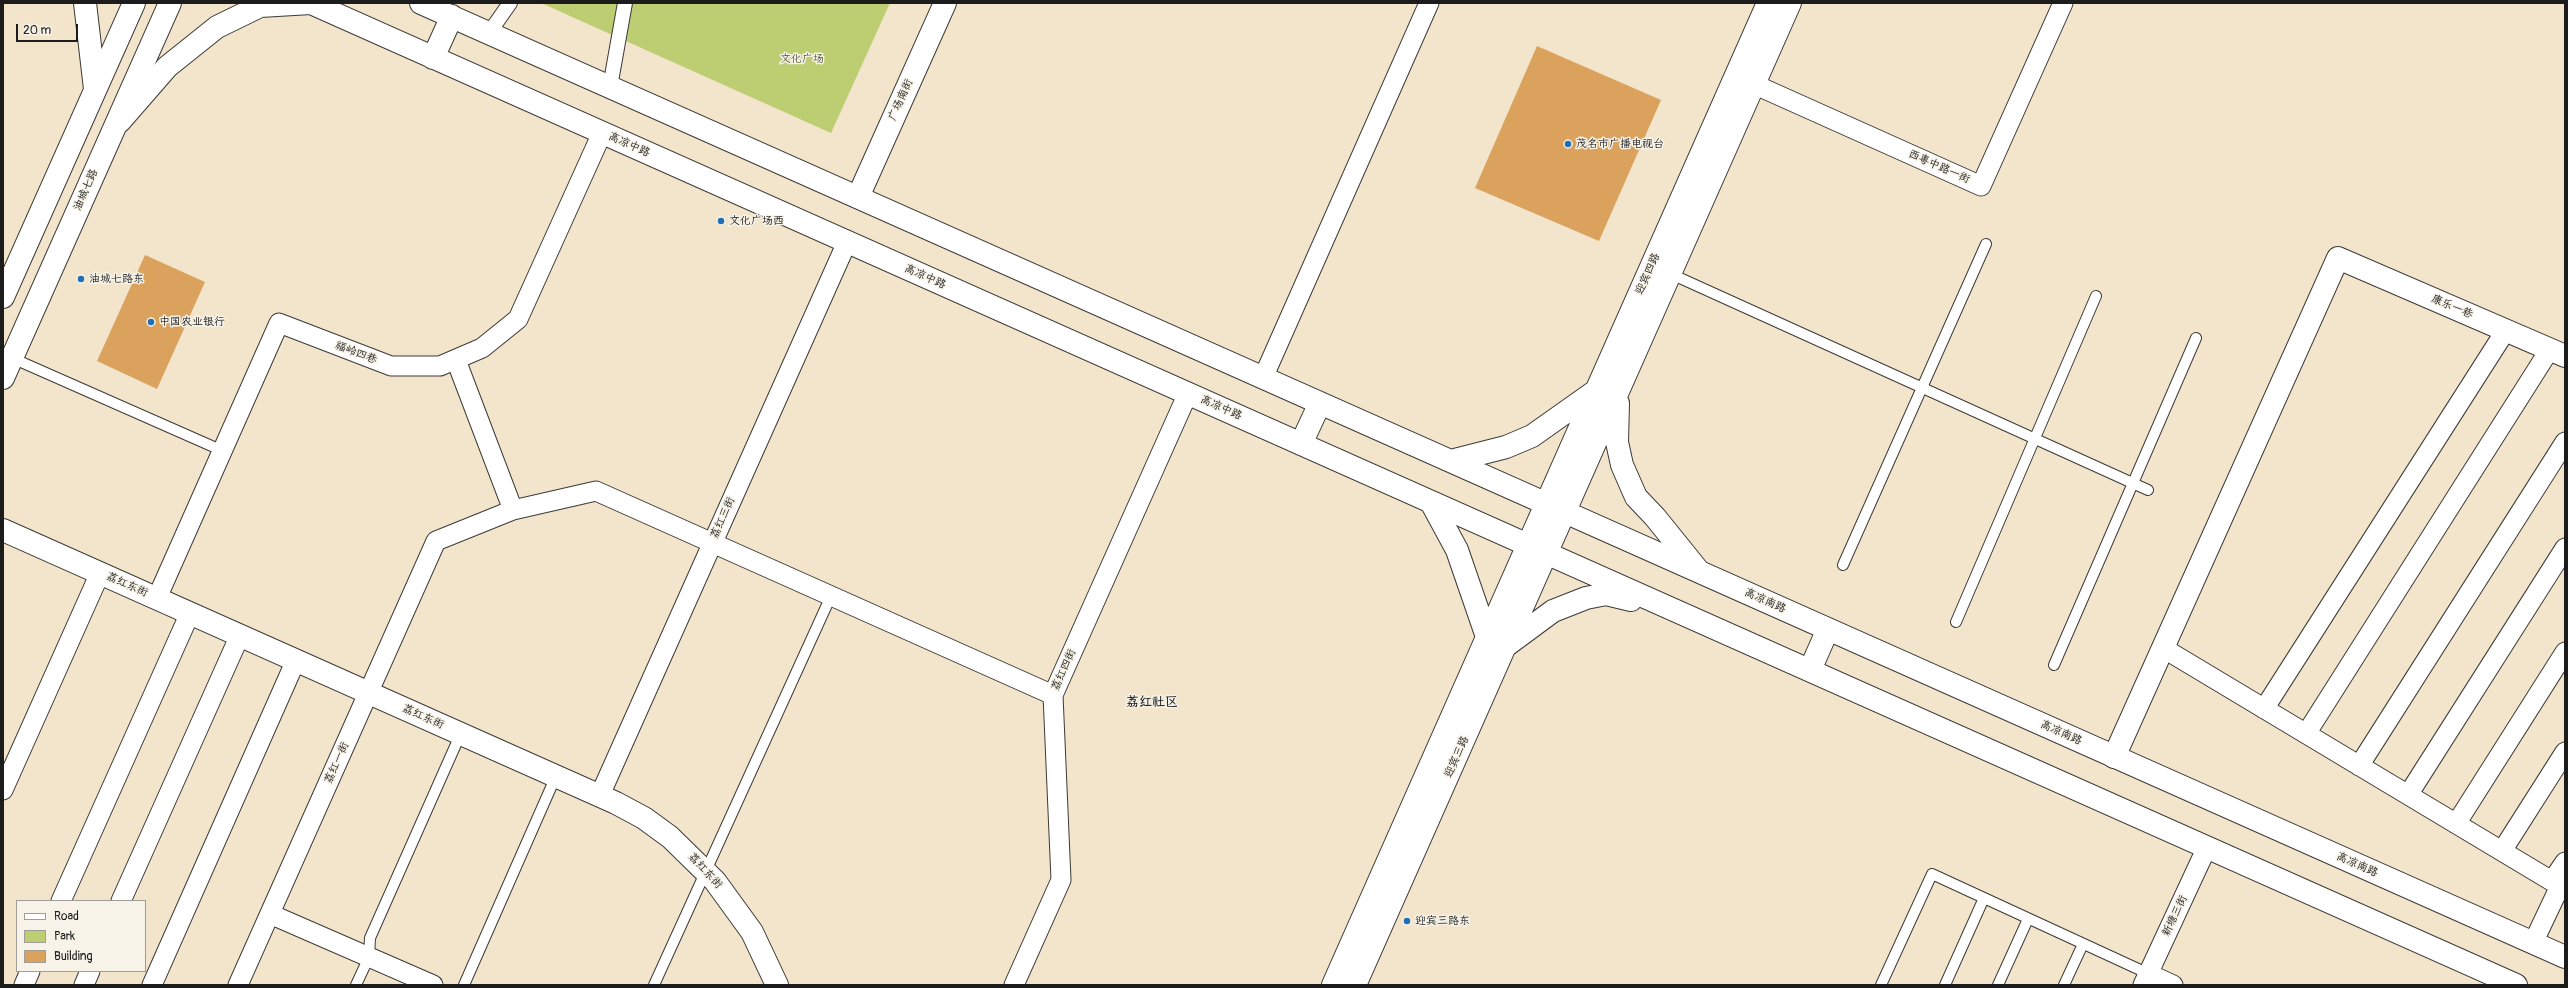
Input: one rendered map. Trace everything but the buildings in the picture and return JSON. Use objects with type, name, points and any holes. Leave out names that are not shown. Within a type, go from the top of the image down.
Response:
[{"type":"main road","points":[[85,3],[95,90]]},
{"type":"main road","points":[[3,297],[134,3]]},
{"type":"main road","name":"油城七路","points":[[3,378],[170,3]]},
{"type":"main road","points":[[115,126],[168,67],[217,27],[260,6],[311,3]]},
{"type":"main road","name":"高凉中路","points":[[311,3],[1538,550]]},
{"type":"main road","points":[[421,3],[1451,461],[1557,514]]},
{"type":"main road","name":"广场南街","points":[[858,197],[945,3]]},
{"type":"main road","name":"迎宾四路","points":[[1557,514],[1619,392],[1671,274],[1745,80],[1768,3]]},
{"type":"main road","name":"迎宾四路","points":[[1557,514],[1597,390],[1745,80],[1790,3]]},
{"type":"main road","points":[[433,58],[452,16]]},
{"type":"main road","name":"康乐一巷","points":[[2163,648],[2338,258],[2558,352]]},
{"type":"main road","points":[[1451,461],[1506,447],[1532,436],[1597,390]]},
{"type":"main road","points":[[1619,392],[1617,442],[1622,465],[1636,497],[1656,517],[1699,572]]},
{"type":"main road","points":[[1301,444],[1320,403]]},
{"type":"main road","points":[[1431,502],[1457,550],[1497,642],[1553,611],[1586,598],[1606,594],[1678,612]]},
{"type":"main road","name":"迎宾三路","points":[[1355,985],[1497,642],[1538,550],[1557,514]]},
{"type":"main road","name":"高凉南路","points":[[1557,514],[1699,572],[2565,957]]},
{"type":"main road","name":"荔红东街","points":[[3,530],[600,795],[650,823],[670,837],[706,871],[735,905],[752,932],[777,985]]},
{"type":"main road","points":[[1538,550],[2516,985]]},
{"type":"main road","points":[[1810,670],[1828,629]]},
{"type":"main road","name":"迎宾三路","points":[[1333,985],[1497,642]]},
{"type":"main road","points":[[2114,756],[2163,648]]},
{"type":"street","points":[[489,33],[510,3]]},
{"type":"street","points":[[610,87],[625,3]]},
{"type":"street","points":[[1263,378],[1429,3]]},
{"type":"street","name":"西粤中路一街","points":[[1745,80],[1981,186],[2063,3]]},
{"type":"street","name":"福岭四巷","points":[[157,598],[279,323],[391,366],[440,366],[482,348],[518,319],[602,133]]},
{"type":"street","name":"荔红三街","points":[[600,795],[847,242]]},
{"type":"street","points":[[2264,709],[2506,330]]},
{"type":"street","points":[[2306,734],[2558,352]]},
{"type":"street","points":[[456,360],[513,510],[596,491],[1053,695]]},
{"type":"street","name":"荔红四街","points":[[1014,985],[1061,880],[1053,695],[1188,393]]},
{"type":"street","points":[[2359,766],[2565,442]]},
{"type":"street","name":"荔红一街","points":[[238,985],[436,541],[513,510]]},
{"type":"street","points":[[2408,795],[2565,548]]},
{"type":"street","points":[[3,790],[100,573]]},
{"type":"street","points":[[61,900],[190,613]]},
{"type":"street","points":[[121,900],[240,635]]},
{"type":"street","points":[[2163,648],[2560,886],[2533,943]]},
{"type":"street","points":[[2456,824],[2565,652]]},
{"type":"street","points":[[152,985],[296,660]]},
{"type":"street","points":[[2502,851],[2565,752]]},
{"type":"street","name":"新塘三街","points":[[2146,979],[2207,847]]},
{"type":"street","points":[[2552,881],[2565,862]]},
{"type":"street","points":[[270,914],[433,985]]},
{"type":"street","points":[[24,985],[30,972]]},
{"type":"street","points":[[84,985],[90,972]]},
{"type":"street","points":[[2146,979],[2173,985]]},
{"type":"lane","points":[[1843,565],[1986,244]]},
{"type":"lane","points":[[1671,274],[1922,389],[2148,490]]},
{"type":"lane","points":[[1956,622],[2096,296]]},
{"type":"lane","points":[[2054,665],[2196,338]]},
{"type":"lane","points":[[12,358],[223,451]]},
{"type":"lane","points":[[654,985],[831,596]]},
{"type":"lane","points":[[356,985],[369,957],[370,938],[461,733]]},
{"type":"lane","points":[[464,985],[556,776]]},
{"type":"lane","points":[[1881,985],[1932,874],[2082,944],[2146,979]]},
{"type":"lane","points":[[1945,985],[1984,898]]},
{"type":"lane","points":[[1998,985],[2028,919]]},
{"type":"lane","points":[[2064,985],[2082,944]]},
{"type":"green space","name":"文化广场","points":[[541,3],[890,3],[831,133]]},
{"type":"place","name":"茂名市广播电视台","points":[[1568,144]]},
{"type":"place","name":"文化广场西","points":[[721,221]]},
{"type":"place","name":"油城七路东","points":[[81,279]]},
{"type":"place","name":"中国农业银行","points":[[151,322]]},
{"type":"place","name":"迎宾三路东","points":[[1407,921]]},
{"type":"district","name":"荔红社区","points":[[1152,703]]}]
